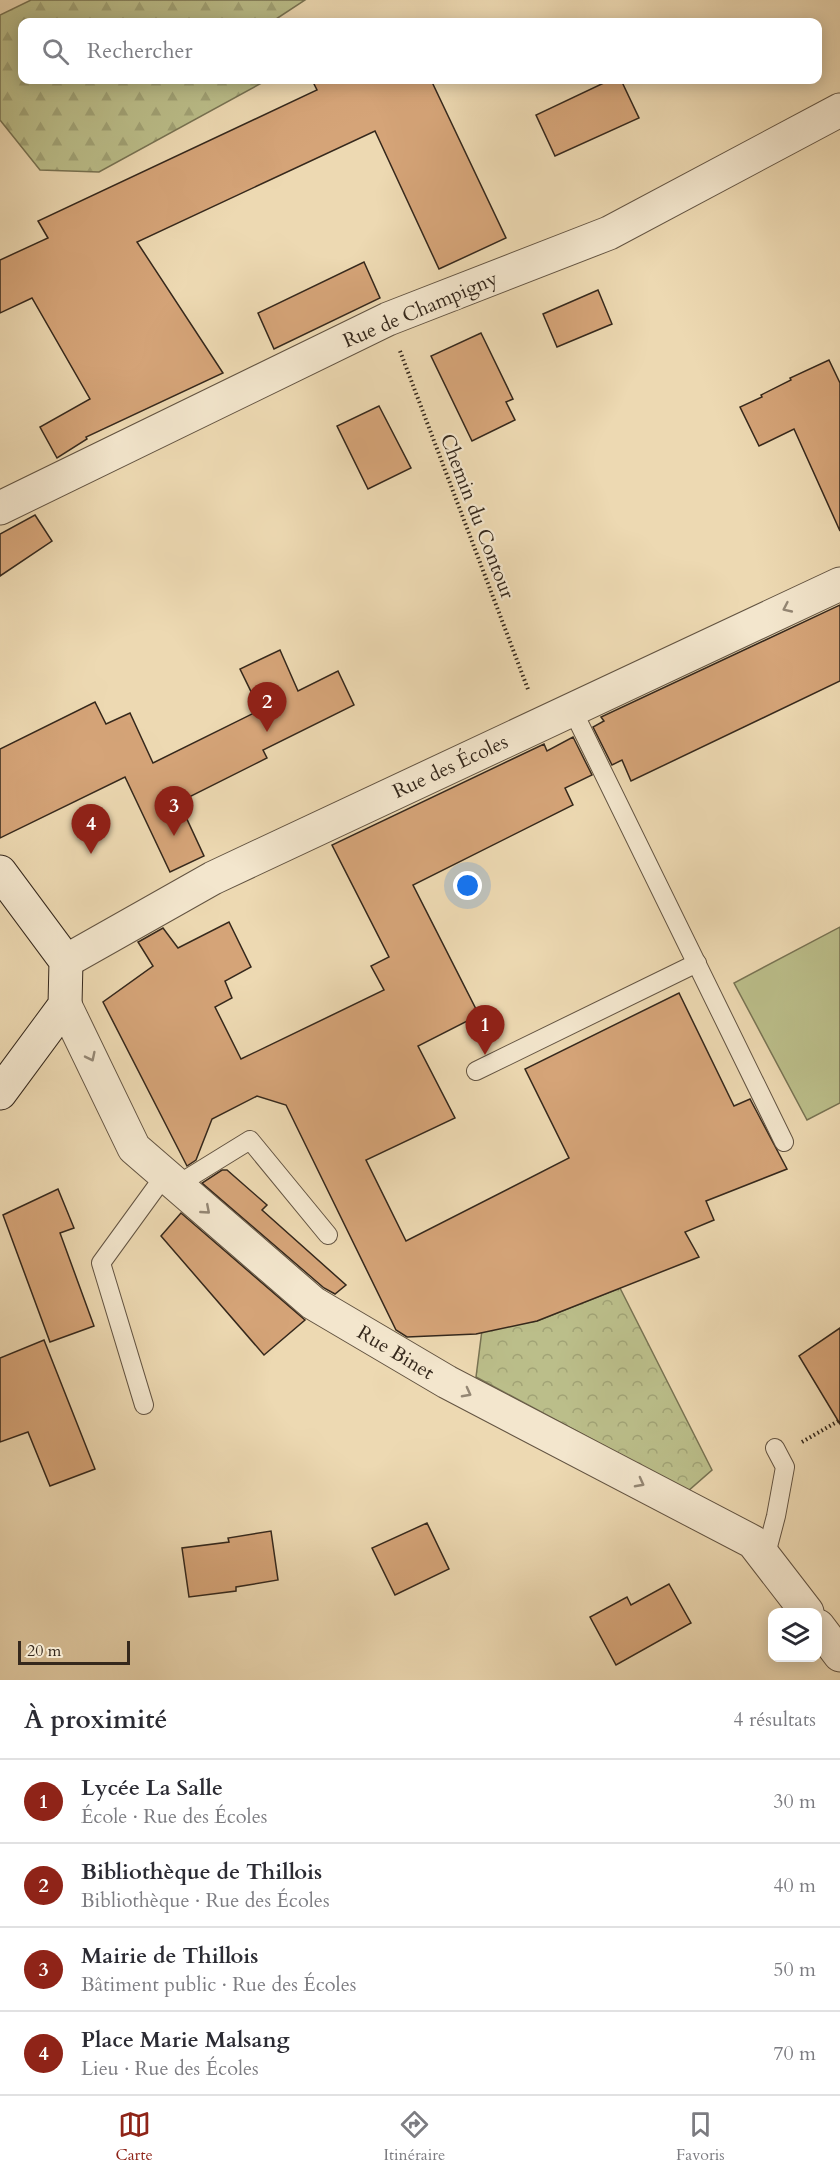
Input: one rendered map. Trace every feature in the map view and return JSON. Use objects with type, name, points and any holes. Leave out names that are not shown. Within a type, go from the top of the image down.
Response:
[{"type":"street","name":"Rue de Champigny","points":[[0,508],[388,319],[609,233],[840,110]]},
{"type":"street","name":"Rue des Écoles","points":[[66,961],[213,878],[840,584]]},
{"type":"street","points":[[0,872],[66,961],[65,1005],[0,1093]]},
{"type":"street","name":"Rue Binet","points":[[65,1005],[134,1148],[313,1303],[447,1382],[753,1542],[804,1608]]},
{"type":"street","points":[[822,1631],[840,1656]]},
{"type":"lane","points":[[585,703],[696,963],[784,1142]]},
{"type":"lane","points":[[476,1071],[696,963]]},
{"type":"lane","points":[[144,1405],[101,1263],[171,1180],[250,1140],[328,1235]]},
{"type":"lane","points":[[765,1558],[776,1516],[784,1467],[777,1452]]},
{"type":"path","name":"Chemin du Contour","points":[[388,319],[541,724]]},
{"type":"path","points":[[777,1452],[840,1420]]},
{"type":"green space","points":[[31,0],[305,0],[278,18],[18,18],[18,84],[260,84],[99,172],[40,170],[0,120],[0,15]]},
{"type":"green space","points":[[840,927],[840,1103],[807,1120],[734,983]]},
{"type":"green space","points":[[620,1288],[712,1470],[688,1491],[476,1377],[482,1330],[537,1321]]},
{"type":"building","points":[[314,84],[433,84],[506,238],[439,269],[375,131],[137,242],[223,373],[86,437],[87,439],[57,458],[40,427],[90,399],[32,298],[0,313],[0,260],[48,238],[38,221],[317,90]]},
{"type":"building","points":[[602,84],[623,84],[639,118],[555,156],[536,115]]},
{"type":"building","points":[[364,262],[380,298],[274,349],[258,313]]},
{"type":"building","points":[[598,290],[612,324],[557,347],[543,314]]},
{"type":"building","points":[[481,333],[513,399],[506,402],[515,420],[472,441],[431,356]]},
{"type":"building","points":[[829,360],[840,383],[840,531],[794,429],[759,446],[740,407],[762,397],[761,395],[791,380],[790,378]]},
{"type":"building","points":[[379,406],[411,468],[368,489],[337,426]]},
{"type":"building","points":[[35,515],[52,541],[0,576],[0,534]]},
{"type":"building","points":[[840,605],[840,681],[631,781],[622,760],[612,765],[593,727],[604,721],[601,717]]},
{"type":"building","points":[[280,650],[298,691],[338,671],[354,705],[263,750],[267,758],[179,802],[204,856],[170,872],[125,777],[0,838],[0,749],[95,702],[106,724],[130,713],[153,763],[260,710],[240,669]]},
{"type":"building","points":[[573,737],[592,775],[565,788],[573,805],[413,885],[479,1015],[418,1046],[455,1118],[366,1160],[406,1241],[569,1158],[525,1069],[679,993],[734,1106],[750,1099],[787,1169],[706,1201],[714,1220],[685,1232],[699,1257],[537,1321],[476,1334],[407,1337],[396,1330],[286,1105],[257,1096],[212,1119],[196,1160],[187,1166],[103,1002],[153,966],[138,942],[163,928],[178,948],[229,922],[251,967],[225,981],[232,998],[215,1007],[241,1059],[384,990],[371,966],[389,957],[332,845],[544,744],[547,751]]},
{"type":"building","points":[[222,1170],[227,1170],[267,1205],[262,1210],[346,1285],[335,1294],[324,1288],[202,1183]]},
{"type":"building","points":[[58,1189],[74,1228],[60,1233],[94,1326],[50,1342],[3,1215]]},
{"type":"building","points":[[181,1213],[305,1320],[264,1355],[161,1236]]},
{"type":"building","points":[[840,1328],[840,1424],[799,1356]]},
{"type":"building","points":[[44,1340],[95,1469],[50,1486],[28,1432],[0,1442],[0,1358]]},
{"type":"building","points":[[427,1523],[449,1569],[395,1595],[372,1548]]},
{"type":"building","points":[[271,1531],[278,1580],[236,1587],[236,1591],[189,1597],[182,1548],[229,1542],[228,1538]]},
{"type":"building","points":[[669,1584],[691,1623],[616,1665],[590,1617],[627,1597],[631,1605]]},
{"type":"place","name":"Bibliothèque de Thillois","points":[[267,732]]},
{"type":"place","name":"Mairie de Thillois","points":[[174,836]]},
{"type":"place","name":"Place Marie Malsang","points":[[91,854]]},
{"type":"place","name":"Lycée La Salle","points":[[485,1055]]}]
